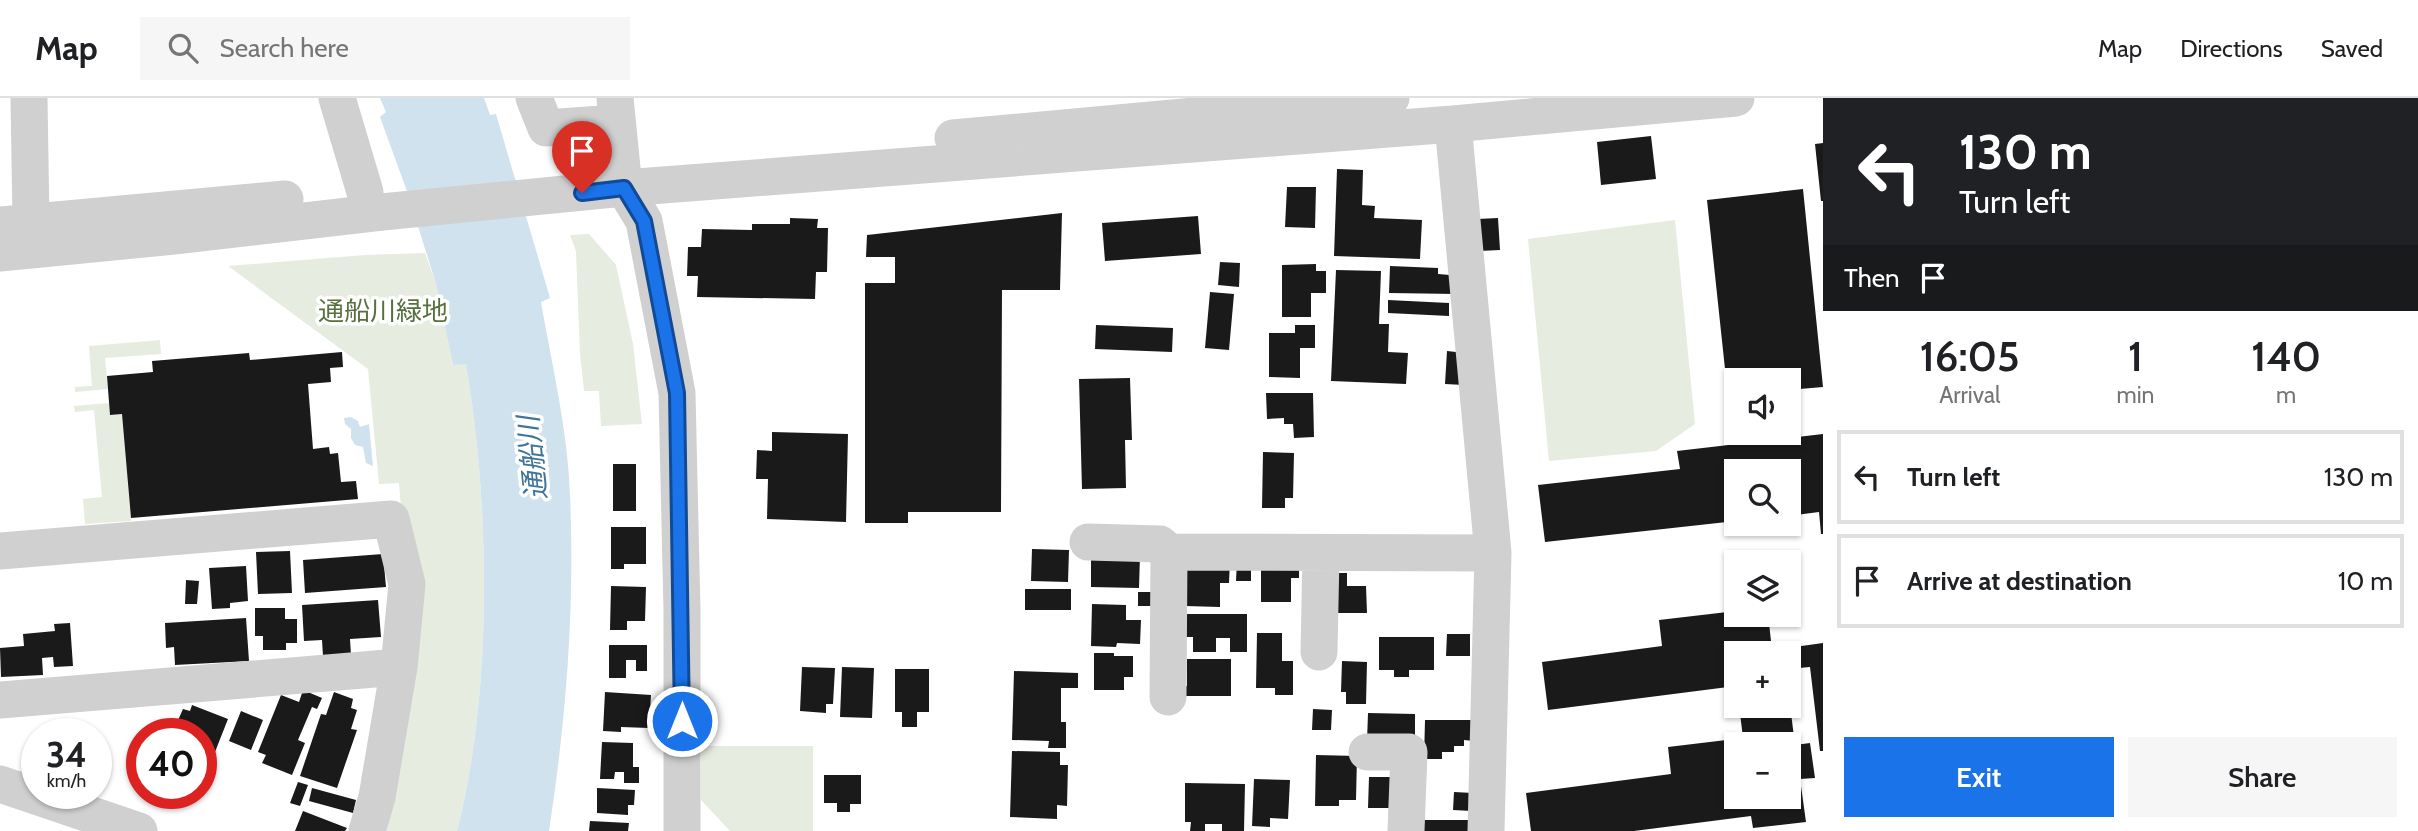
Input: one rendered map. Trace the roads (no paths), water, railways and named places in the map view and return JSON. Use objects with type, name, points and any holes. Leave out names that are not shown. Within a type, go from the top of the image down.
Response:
[{"type":"street","points":[[337,98],[375,198]]},
{"type":"street","points":[[534,98],[546,128],[616,110],[623,178],[644,221],[677,393],[682,611],[682,831]]},
{"type":"street","points":[[19,119],[16,223],[583,182],[1391,98]]},
{"type":"street","points":[[623,178],[1453,124],[1736,98]]},
{"type":"street","points":[[1453,124],[1493,553],[1486,831]]},
{"type":"street","points":[[0,253],[174,236],[375,198]]},
{"type":"street","points":[[0,551],[391,519],[407,584],[399,667],[377,797],[367,831]]},
{"type":"street","points":[[1088,542],[1160,544],[1170,552],[1493,553]]},
{"type":"street","points":[[1168,697],[1170,552]]},
{"type":"street","points":[[1319,652],[1321,554]]},
{"type":"street","points":[[0,700],[399,667]]},
{"type":"street","points":[[1367,752],[1409,752],[1406,831]]},
{"type":"street","points":[[0,784],[139,831]]},
{"type":"water","name":"通船川","points":[[380,98],[484,98],[490,115],[496,114],[550,298],[541,302],[569,472],[571,580],[564,706],[549,831],[457,831],[469,777],[482,659],[483,537],[474,419],[466,364],[453,365],[436,284],[380,117],[386,112]]},
{"type":"water","points":[[351,417],[358,421],[360,427],[369,424],[373,466],[366,463],[363,447],[355,445],[351,438],[351,429],[345,424],[344,418]]},
{"type":"park label","name":"通船川緑地","points":[[383,311]]}]
